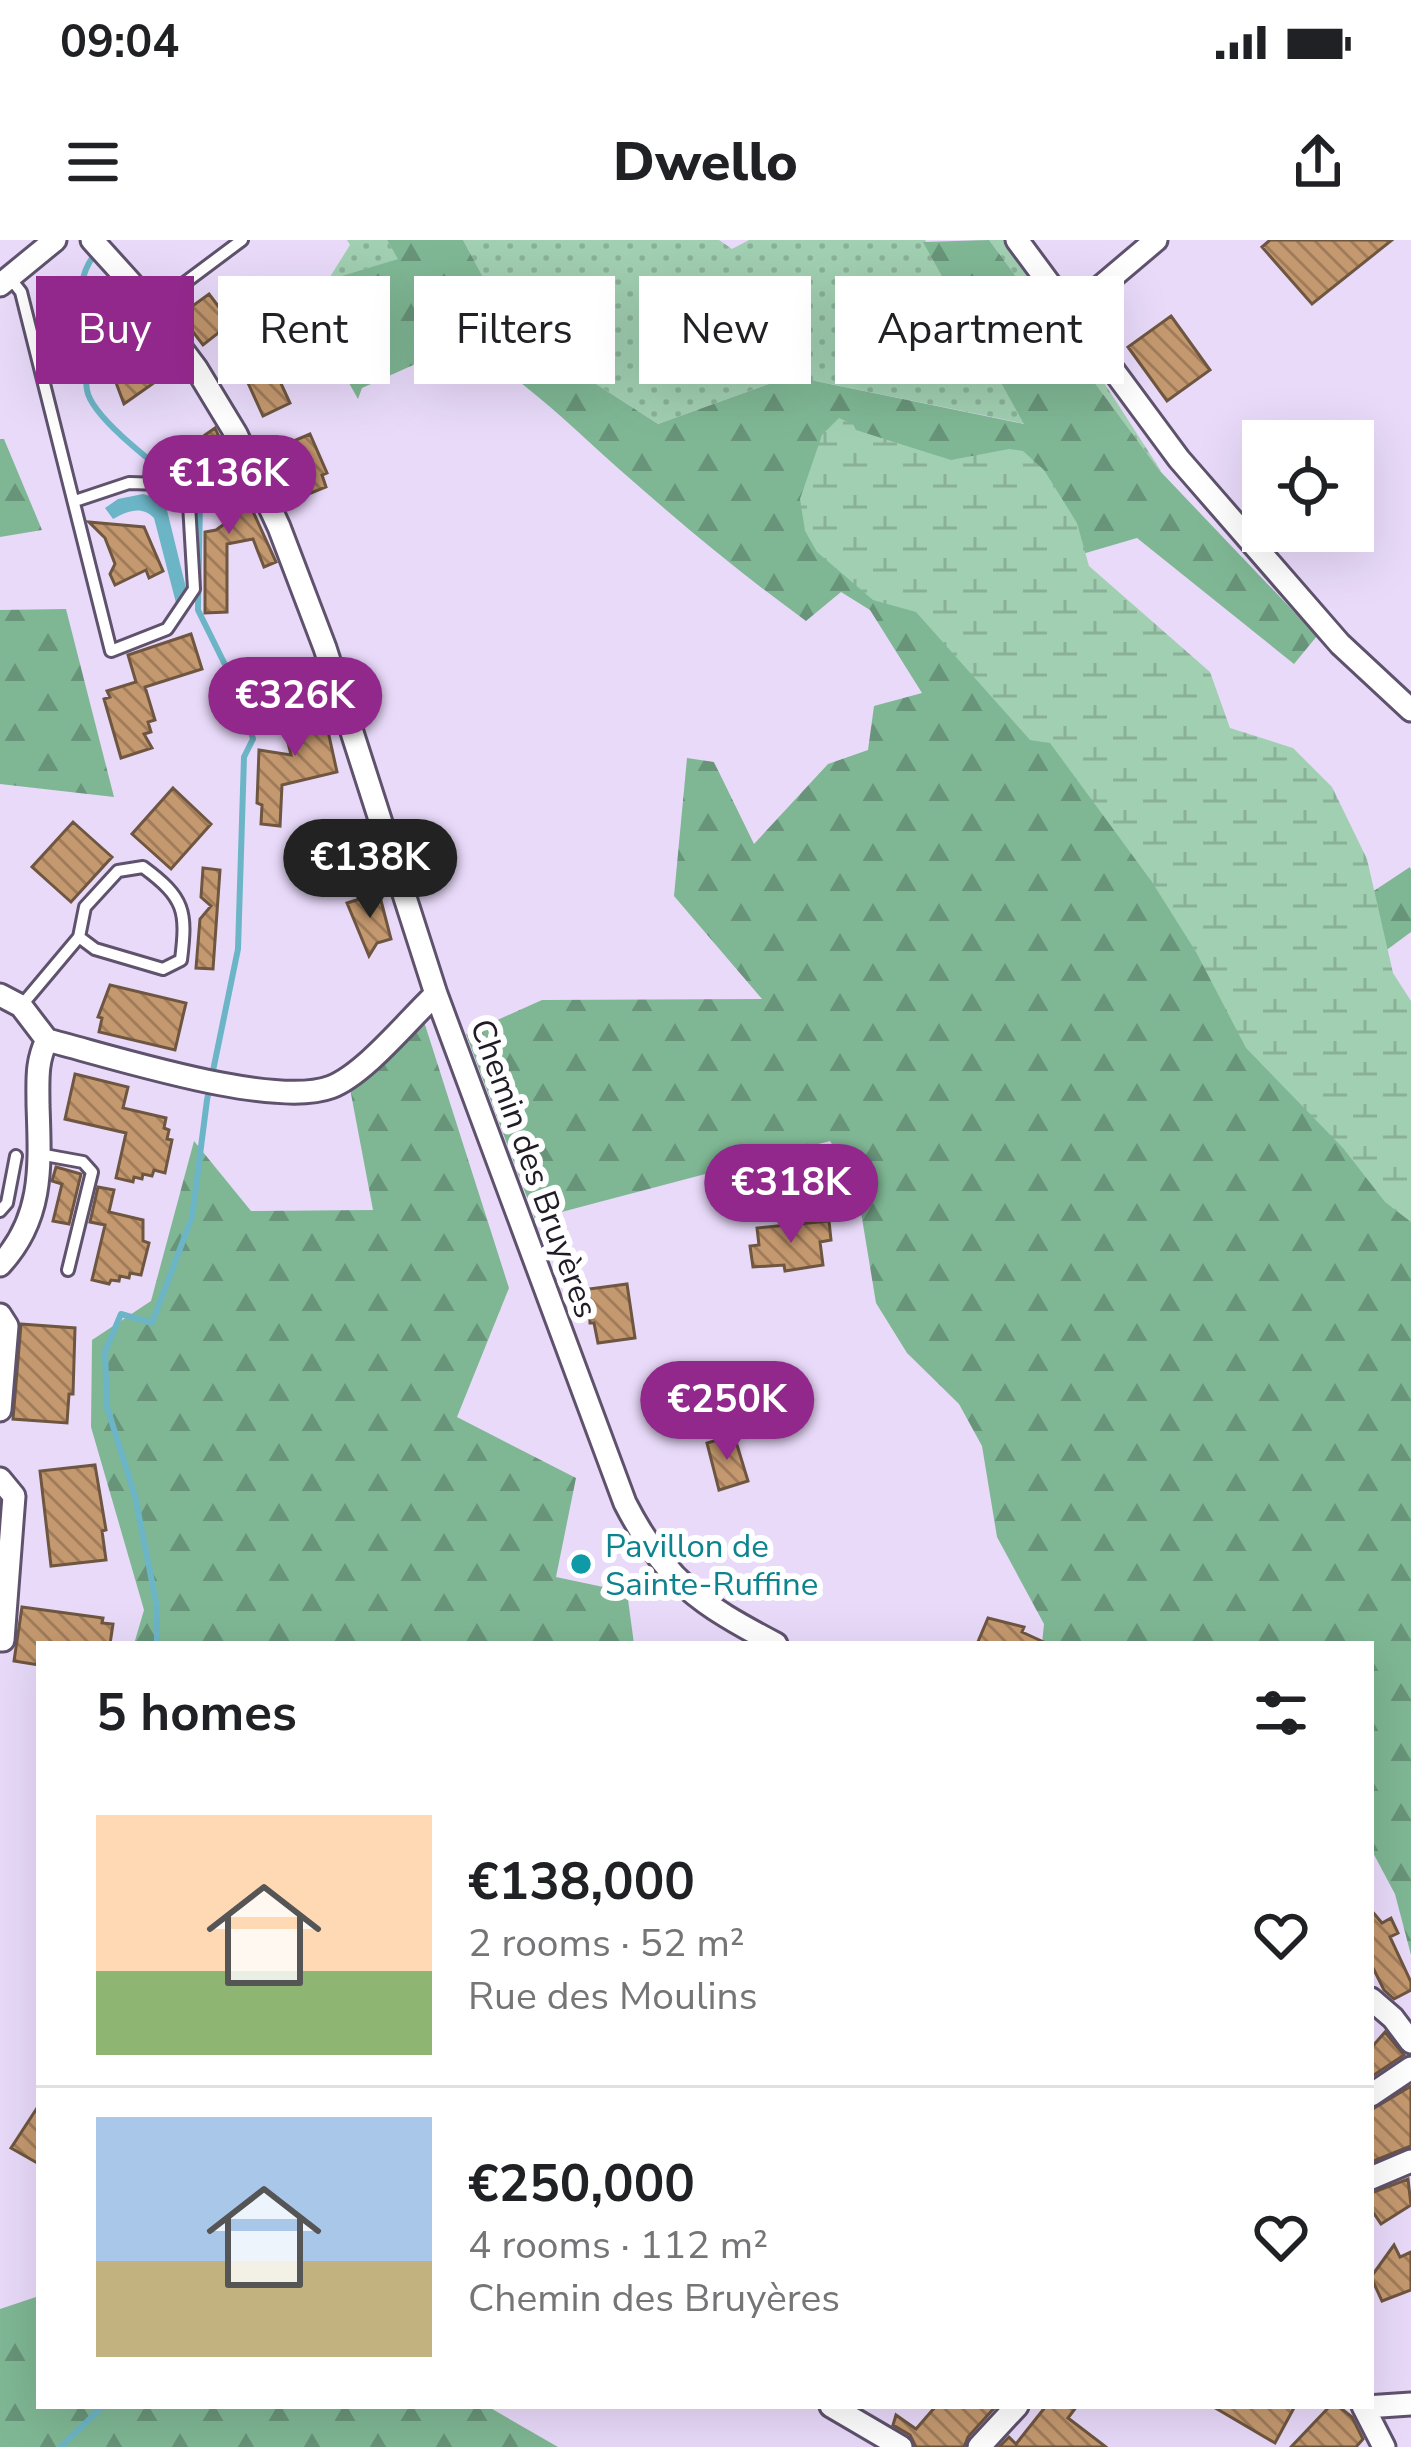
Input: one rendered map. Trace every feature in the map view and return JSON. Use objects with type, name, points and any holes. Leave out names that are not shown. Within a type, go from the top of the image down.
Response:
[{"type":"street","points":[[5,282],[55,240]]},
{"type":"street","name":"Chemin des Bruyères","points":[[92,240],[123,276]]},
{"type":"street","points":[[1017,240],[1045,276]]},
{"type":"street","points":[[1113,276],[1156,240]]},
{"type":"street","name":"Chemin des Bruyères","points":[[194,365],[236,434],[326,648],[436,994],[579,1382],[640,1533],[691,1595],[771,1641]]},
{"type":"street","points":[[1124,383],[1179,459],[1340,644],[1411,710]]},
{"type":"street","points":[[0,995],[21,1006],[47,1040],[224,1086],[310,1092],[334,1087],[356,1071],[436,994]]},
{"type":"street","points":[[0,1265],[28,1231],[28,1155],[38,1058],[47,1040]]},
{"type":"street","points":[[0,1316],[7,1326],[0,1410]]},
{"type":"street","points":[[0,1480],[14,1496],[0,1640]]},
{"type":"street","points":[[1374,2001],[1394,2018],[1411,2042]]},
{"type":"street","points":[[1374,2093],[1411,2068]]},
{"type":"street","points":[[1374,2177],[1411,2161]]},
{"type":"street","points":[[1374,2406],[1411,2404]]},
{"type":"street","points":[[836,2409],[901,2447]]},
{"type":"street","points":[[979,2447],[1014,2409]]},
{"type":"street","points":[[1366,2409],[1384,2447]]},
{"type":"lane","points":[[194,276],[242,240]]},
{"type":"lane","points":[[5,282],[21,292],[111,651],[167,629],[194,589],[188,504],[163,484],[129,483],[75,501]]},
{"type":"lane","points":[[21,1006],[79,937],[85,907],[118,871],[143,867],[168,885],[186,920],[181,960],[163,969],[94,949],[79,937]]},
{"type":"lane","points":[[0,1211],[28,1155],[83,1162],[92,1172],[68,1270]]},
{"type":"green space","points":[[347,240],[387,240],[399,259],[331,276],[350,245]]},
{"type":"green space","points":[[387,240],[463,240],[482,276],[414,276],[414,365],[390,375],[390,276],[341,276],[398,259]]},
{"type":"green space","points":[[463,240],[719,240],[732,249],[749,240],[925,240],[945,276],[835,276],[835,384],[1004,384],[1026,424],[811,380],[811,276],[639,276],[639,384],[769,384],[658,424],[596,384],[615,384],[615,276],[482,276]]},
{"type":"green space","points":[[989,240],[1012,240],[1035,276],[1016,276]]},
{"type":"green space","points":[[989,240],[1016,276],[942,276],[923,242]]},
{"type":"green space","points":[[811,380],[1024,424],[1002,384],[1096,384],[1160,471],[1317,636],[1294,664],[1137,538],[1031,569],[1357,902],[1411,870],[1411,932],[1323,997],[1411,1090],[1411,1955],[1395,1894],[1374,1855],[1374,1641],[1042,1641],[1044,1624],[997,1537],[982,1446],[959,1404],[907,1353],[876,1303],[856,1182],[830,1141],[535,1219],[466,1034],[542,1000],[762,999],[674,896],[687,758],[714,762],[754,844],[828,764],[868,750],[874,706],[922,693],[870,610],[841,592],[806,621],[687,528],[524,385],[596,384],[658,424],[769,384],[811,384]]},
{"type":"green space","points":[[350,384],[371,384],[362,388],[358,399]]},
{"type":"green space","points":[[1096,384],[1105,384],[1160,471]]},
{"type":"green space","points":[[839,418],[856,430],[951,460],[1009,449],[1023,451],[1044,470],[1077,523],[1089,566],[1210,672],[1230,728],[1293,748],[1332,787],[1367,859],[1393,973],[1411,1001],[1411,1222],[1385,1202],[1343,1148],[1246,1048],[1196,952],[1152,882],[1050,743],[1030,740],[916,612],[873,600],[817,552],[805,531],[800,499],[822,435]]},
{"type":"green space","points":[[0,439],[4,439],[42,530],[0,537]]},
{"type":"green space","points":[[66,609],[114,797],[0,784],[0,610]]},
{"type":"green space","points":[[420,1009],[509,1288],[457,1417],[576,1478],[556,1577],[627,1592],[634,1641],[135,1641],[144,1610],[91,1427],[92,1340],[151,1301],[194,1141],[251,1211],[373,1210],[348,1078]]},
{"type":"green space","points":[[36,2297],[36,2409],[492,2409],[558,2447],[0,2447],[0,2309]]},
{"type":"shaded area","points":[[143,494],[166,506],[186,588],[176,603],[154,518],[139,510],[113,519],[105,508],[118,499]]},
{"type":"building","points":[[1270,240],[1392,240],[1312,304],[1262,247]]},
{"type":"building","points":[[209,294],[218,306],[218,333],[203,345],[194,333],[194,305]]},
{"type":"building","points":[[1171,316],[1210,370],[1167,401],[1128,347]]},
{"type":"building","points":[[116,384],[152,384],[124,404]]},
{"type":"building","points":[[249,384],[281,384],[290,403],[263,416]]},
{"type":"building","points":[[215,428],[276,562],[264,567],[253,539],[227,544],[227,612],[205,613],[205,532],[216,530],[244,510],[205,435]]},
{"type":"building","points":[[310,434],[327,473],[322,475],[326,487],[306,495],[284,445]]},
{"type":"building","points":[[89,522],[144,527],[163,571],[149,578],[146,570],[115,585],[110,574],[115,564],[105,538]]},
{"type":"building","points":[[191,634],[202,669],[145,687],[155,720],[148,722],[151,732],[144,734],[152,748],[121,758],[104,699],[110,697],[107,691],[136,682],[128,655]]},
{"type":"building","points":[[326,701],[337,772],[282,785],[280,826],[261,824],[259,750],[291,755],[282,718]]},
{"type":"building","points":[[173,788],[211,824],[171,869],[132,834]]},
{"type":"building","points":[[73,822],[112,857],[71,902],[32,867]]},
{"type":"building","points":[[203,868],[220,870],[213,969],[196,968],[200,919],[211,906],[201,897]]},
{"type":"building","points":[[379,893],[391,939],[377,943],[369,956],[347,903]]},
{"type":"building","points":[[110,985],[186,1003],[175,1050],[99,1032],[102,1018],[98,1017]]},
{"type":"building","points":[[75,1074],[128,1087],[123,1108],[166,1118],[167,1139],[172,1140],[165,1173],[154,1170],[152,1176],[143,1174],[133,1182],[116,1178],[126,1133],[65,1119]]},
{"type":"building","points":[[56,1167],[81,1174],[69,1224],[53,1221],[62,1184],[52,1181]]},
{"type":"building","points":[[98,1187],[114,1190],[109,1212],[143,1220],[143,1241],[149,1243],[141,1275],[130,1273],[129,1278],[120,1276],[109,1284],[92,1280],[105,1225],[90,1222]]},
{"type":"building","points":[[829,1221],[831,1240],[820,1242],[823,1265],[785,1271],[784,1265],[753,1267],[750,1246],[759,1245],[757,1228]]},
{"type":"building","points":[[627,1284],[635,1338],[598,1343],[594,1323],[590,1323],[589,1289]]},
{"type":"building","points":[[21,1324],[75,1328],[67,1423],[13,1419]]},
{"type":"building","points":[[734,1435],[748,1481],[719,1490],[707,1443]]},
{"type":"building","points":[[95,1465],[106,1560],[51,1566],[40,1471]]},
{"type":"building","points":[[22,1607],[103,1618],[102,1623],[113,1624],[110,1641],[36,1641],[36,1665],[14,1661]]},
{"type":"building","points":[[988,1618],[1024,1627],[1022,1632],[1042,1641],[978,1641]]},
{"type":"building","points":[[1374,1914],[1382,1923],[1391,1918],[1398,1933],[1390,1937],[1411,1982],[1411,1990],[1394,1999],[1374,1970]]},
{"type":"building","points":[[1385,2032],[1404,2055],[1374,2075],[1374,2045]]},
{"type":"building","points":[[1411,2086],[1411,2146],[1374,2161],[1374,2108]]},
{"type":"building","points":[[36,2110],[36,2162],[11,2148]]},
{"type":"building","points":[[1408,2179],[1411,2205],[1381,2224],[1374,2214],[1374,2192]]},
{"type":"building","points":[[1394,2245],[1400,2257],[1411,2252],[1411,2290],[1382,2301],[1374,2273]]},
{"type":"building","points":[[933,2409],[993,2409],[964,2447],[916,2447],[910,2435],[893,2425],[896,2415],[916,2429]]},
{"type":"building","points":[[1044,2409],[1075,2409],[1068,2418],[1106,2447],[999,2447],[1009,2437],[1016,2444]]},
{"type":"building","points":[[1217,2409],[1293,2409],[1275,2443]]},
{"type":"building","points":[[1327,2409],[1342,2409],[1352,2417],[1363,2439],[1356,2447],[1291,2447]]},
{"type":"waterway","points":[[94,255],[83,282],[91,332],[87,390],[118,433],[200,500],[198,610],[242,699],[253,739],[244,757],[238,949],[207,1100],[192,1217],[152,1323],[121,1314],[105,1352],[107,1407],[135,1496],[157,1607],[157,1641]]},
{"type":"waterway","points":[[61,2447],[100,2409]]},
{"type":"place","name":"Pavillon de Sainte-Ruffine","points":[[581,1564]]}]
